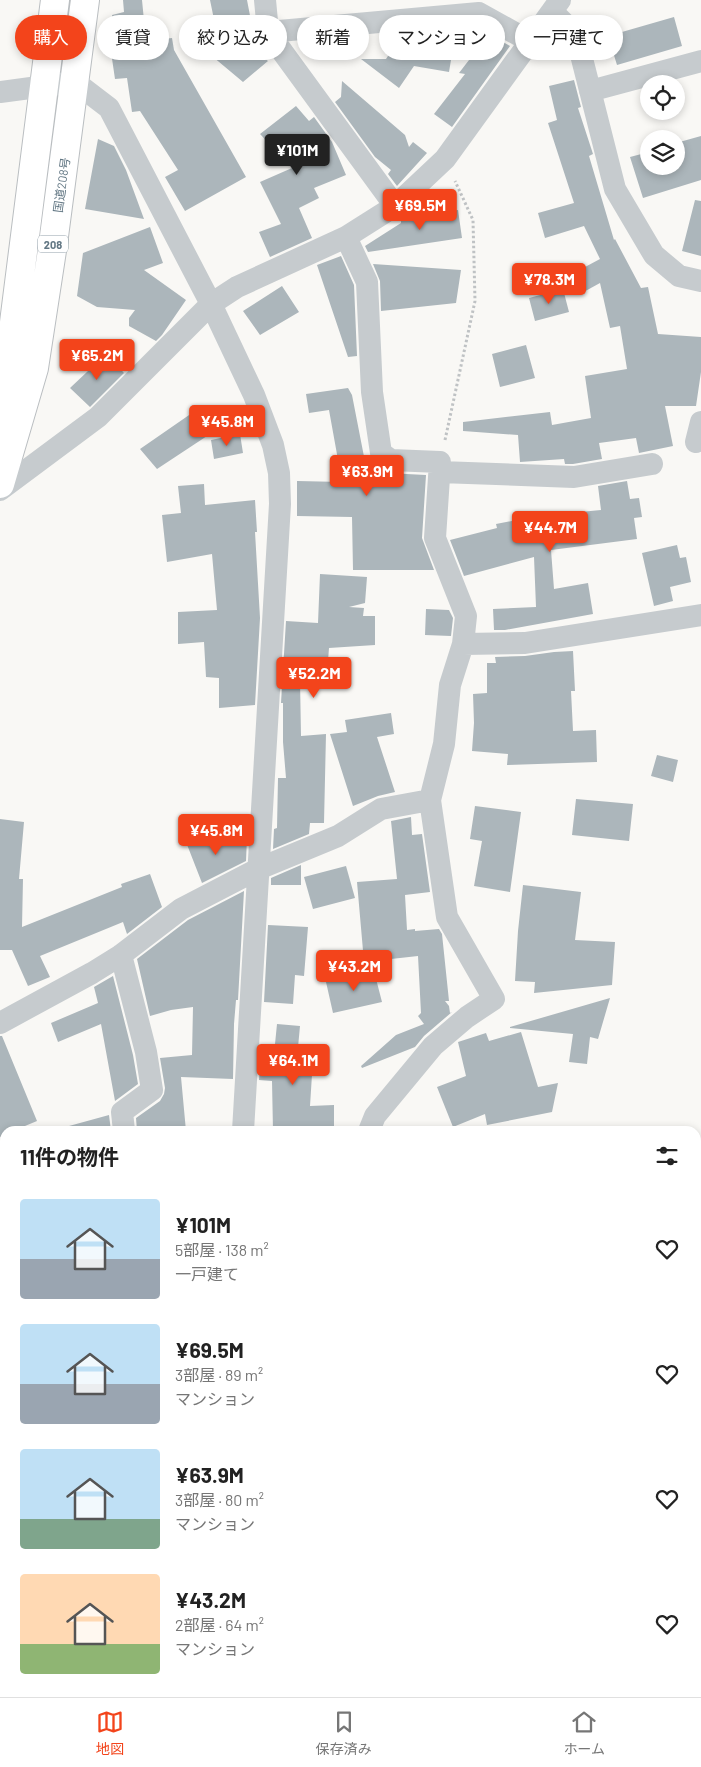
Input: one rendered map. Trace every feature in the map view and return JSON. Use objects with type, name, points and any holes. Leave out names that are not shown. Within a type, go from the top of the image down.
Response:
[{"type":"highway","name":"208","points":[[0,466],[5,354],[55,0]]},
{"type":"highway","name":"国道208号","points":[[0,484],[34,368],[53,244],[85,0]]},
{"type":"street","points":[[265,0],[266,15]]},
{"type":"street","points":[[556,6],[576,35],[615,189],[654,255],[679,276],[701,281]]},
{"type":"street","points":[[287,30],[479,13],[515,33]]},
{"type":"street","points":[[287,58],[395,206]]},
{"type":"street","points":[[0,490],[98,416],[212,304],[237,288],[346,237],[395,206],[445,159],[518,60]]},
{"type":"street","points":[[590,91],[701,61]]},
{"type":"street","points":[[0,92],[75,82],[108,108],[212,304],[254,395],[273,445],[279,473],[280,504],[243,1126]]},
{"type":"street","points":[[346,237],[367,282],[372,392],[380,453],[391,460],[440,467],[574,477],[652,464]]},
{"type":"street","points":[[371,1126],[375,1116],[433,1046],[467,1016],[494,1000],[446,917],[430,800],[444,744],[450,684],[463,644],[466,616],[435,538],[440,467]]},
{"type":"street","points":[[463,644],[525,643],[701,615]]},
{"type":"street","points":[[0,1023],[122,955],[181,909],[258,869],[338,836],[381,809],[430,800]]},
{"type":"street","points":[[122,955],[146,1052],[152,1090],[122,1112],[123,1126]]},
{"type":"path","points":[[440,467],[475,302],[473,220],[445,159]]},
{"type":"building","points":[[123,0],[142,0],[143,15],[112,15],[124,12]]},
{"type":"building","points":[[210,0],[247,0],[250,15],[213,15]]},
{"type":"building","points":[[674,17],[682,46],[617,65],[615,60],[623,60],[623,32]]},
{"type":"building","points":[[169,38],[172,38],[174,50],[179,60],[246,177],[185,211],[165,177],[178,170],[140,111],[132,112],[127,78],[115,79],[112,60],[169,60]]},
{"type":"building","points":[[505,43],[510,46],[505,53]]},
{"type":"building","points":[[217,60],[268,61],[243,82]]},
{"type":"building","points":[[362,60],[451,60],[449,72],[414,66],[399,88]]},
{"type":"building","points":[[469,60],[500,60],[452,127],[434,114],[465,74],[459,73]]},
{"type":"building","points":[[574,80],[581,107],[578,108],[593,154],[589,156],[614,240],[641,288],[648,287],[658,334],[701,337],[701,372],[696,406],[665,406],[673,446],[639,453],[636,438],[599,443],[602,459],[573,464],[565,464],[564,459],[520,462],[518,435],[463,431],[463,422],[550,412],[552,425],[591,418],[585,376],[627,369],[620,326],[610,328],[600,283],[580,294],[570,275],[600,259],[584,226],[545,238],[538,213],[574,203],[548,123],[557,120],[549,86]]},
{"type":"building","points":[[342,81],[405,135],[409,147],[413,142],[427,153],[397,186],[388,174],[391,170],[375,157],[335,102],[341,97]]},
{"type":"building","points":[[296,106],[309,121],[314,117],[332,142],[346,175],[314,188],[319,198],[299,208],[312,238],[270,257],[259,232],[281,224],[260,182],[292,168],[260,134]]},
{"type":"building","points":[[701,136],[701,180],[643,198],[630,157],[640,154],[640,175],[685,175],[685,140]]},
{"type":"building","points":[[98,139],[114,146],[126,170],[144,219],[85,209]]},
{"type":"building","points":[[695,200],[701,201],[701,256],[682,251]]},
{"type":"building","points":[[458,210],[462,238],[368,252],[365,246],[401,223],[401,218]]},
{"type":"building","points":[[150,227],[163,263],[144,270],[186,300],[156,341],[129,326],[129,318],[135,310],[97,307],[77,296],[83,253]]},
{"type":"building","points":[[341,256],[354,285],[357,356],[348,357],[317,265]]},
{"type":"building","points":[[373,264],[461,270],[456,303],[381,311],[380,281]]},
{"type":"building","points":[[282,286],[299,312],[260,335],[243,311]]},
{"type":"building","points":[[563,289],[569,312],[535,321],[529,298]]},
{"type":"building","points":[[526,345],[535,378],[500,387],[492,354]]},
{"type":"building","points":[[106,354],[124,373],[90,407],[70,388]]},
{"type":"building","points":[[348,388],[352,395],[367,472],[426,475],[422,538],[434,570],[353,570],[352,517],[297,516],[297,481],[342,482],[329,410],[309,413],[306,394]]},
{"type":"building","points":[[192,413],[207,436],[157,469],[140,449]]},
{"type":"building","points":[[240,434],[243,453],[214,459],[211,440]]},
{"type":"building","points":[[627,481],[630,499],[639,498],[642,517],[634,518],[637,539],[551,550],[554,589],[588,583],[593,614],[505,630],[494,630],[493,609],[536,607],[534,557],[464,576],[450,540],[497,528],[496,524],[538,516],[601,510],[598,486]]},
{"type":"building","points":[[204,484],[205,505],[255,500],[260,618],[255,705],[219,708],[219,678],[206,677],[204,642],[178,644],[178,612],[217,610],[212,554],[167,562],[162,515],[181,513],[178,486]]},
{"type":"building","points":[[677,545],[680,558],[686,557],[691,582],[670,587],[673,601],[654,606],[642,553]]},
{"type":"building","points":[[320,574],[367,577],[365,603],[349,607],[364,608],[363,616],[375,616],[375,645],[329,648],[328,661],[317,660],[316,680],[300,680],[301,736],[326,734],[324,823],[310,823],[309,834],[273,849],[274,829],[277,828],[278,778],[286,778],[283,742],[283,703],[281,703],[286,621],[318,623]]},
{"type":"building","points":[[426,609],[449,610],[453,618],[451,636],[425,635]]},
{"type":"building","points":[[573,651],[575,691],[571,691],[573,731],[596,730],[597,762],[507,765],[508,754],[472,751],[474,723],[473,694],[487,693],[487,663],[496,663],[495,657]]},
{"type":"building","points":[[391,713],[394,734],[377,737],[395,792],[378,796],[353,806],[330,734],[347,732],[345,720]]},
{"type":"building","points":[[657,755],[678,760],[673,782],[651,776]]},
{"type":"building","points":[[576,799],[633,804],[629,841],[572,835]]},
{"type":"building","points":[[475,806],[521,812],[510,892],[474,886],[482,841],[470,839]]},
{"type":"building","points":[[411,817],[412,835],[422,834],[430,892],[405,895],[407,930],[439,929],[442,934],[449,1001],[445,1001],[449,1006],[450,1013],[452,1012],[424,1036],[415,1047],[362,1068],[361,1066],[396,1035],[424,1024],[418,1016],[421,1013],[418,956],[364,962],[357,882],[397,879],[391,821]]},
{"type":"building","points":[[0,819],[24,822],[19,879],[23,879],[22,927],[122,887],[121,884],[150,874],[162,907],[127,934],[123,922],[40,956],[50,977],[28,986],[12,950],[0,950]]},
{"type":"building","points":[[210,832],[210,847],[247,837],[246,861],[202,883],[186,842]]},
{"type":"building","points":[[301,865],[301,885],[271,885],[271,878]]},
{"type":"building","points":[[346,866],[355,898],[313,909],[304,877]]},
{"type":"building","points":[[523,885],[581,892],[575,940],[615,942],[612,985],[534,993],[535,982],[515,981]]},
{"type":"building","points":[[244,891],[238,1000],[236,1000],[234,1024],[233,1079],[181,1077],[186,1126],[137,1126],[136,1118],[160,1101],[164,1094],[165,1088],[160,1058],[192,1055],[193,1007],[171,1010],[150,1016],[137,959],[188,920]]},
{"type":"building","points":[[268,925],[308,927],[304,976],[295,975],[293,1004],[264,1002]]},
{"type":"building","points":[[374,971],[382,1002],[333,1013],[326,982]]},
{"type":"building","points":[[113,976],[133,1055],[138,1084],[115,1101],[101,1024],[58,1042],[51,1023],[98,1003],[94,987]]},
{"type":"building","points":[[610,998],[598,1039],[590,1037],[587,1064],[569,1062],[573,1034],[510,1028],[510,1027]]},
{"type":"building","points":[[277,1024],[300,1026],[297,1058],[313,1059],[310,1106],[334,1105],[334,1126],[273,1126],[272,1081],[259,1080],[261,1053],[274,1054]]},
{"type":"building","points":[[521,1032],[538,1087],[558,1083],[552,1112],[487,1125],[485,1114],[453,1126],[437,1087],[466,1076],[458,1042],[486,1033],[489,1041]]},
{"type":"building","points":[[0,1036],[2,1036],[37,1121],[25,1126],[0,1126]]},
{"type":"building","points":[[109,1115],[110,1126],[69,1126]]}]
